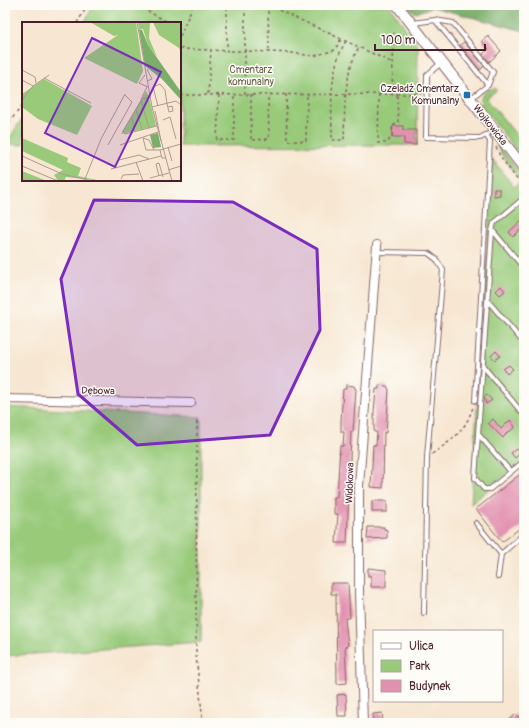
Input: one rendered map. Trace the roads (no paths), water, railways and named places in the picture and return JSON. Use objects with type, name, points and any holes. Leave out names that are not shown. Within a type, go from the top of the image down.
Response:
[{"type":"street","name":"Wojkowicka","points":[[397,5],[470,99],[489,133],[524,168]]},
{"type":"street","name":"Widokowa","points":[[363,723],[359,592],[359,486],[377,248]]},
{"type":"street","name":"Dębowa","points":[[5,399],[190,403]]},
{"type":"lane","points":[[435,20],[488,85]]},
{"type":"lane","points":[[411,23],[435,20],[453,24],[493,72],[488,85],[470,99]]},
{"type":"lane","points":[[442,63],[427,75],[426,136],[480,138],[489,133],[490,141],[475,401]]},
{"type":"lane","points":[[524,198],[494,223],[492,231],[475,478],[484,489],[490,490],[524,461]]},
{"type":"lane","points":[[492,231],[524,268]]},
{"type":"lane","points":[[377,248],[428,253],[436,258],[443,270],[428,457],[424,613]]},
{"type":"lane","points":[[488,301],[524,343]]},
{"type":"lane","points":[[483,366],[524,415]]},
{"type":"lane","points":[[478,433],[511,472]]},
{"type":"lane","points":[[476,523],[501,554]]},
{"type":"lane","points":[[498,577],[501,554],[524,534]]},
{"type":"place","name":"Czeladź Cmentarz Komunalny","points":[[467,95]]},
{"type":"park label","name":"Cmentarz komunalny","points":[[251,76]]}]
